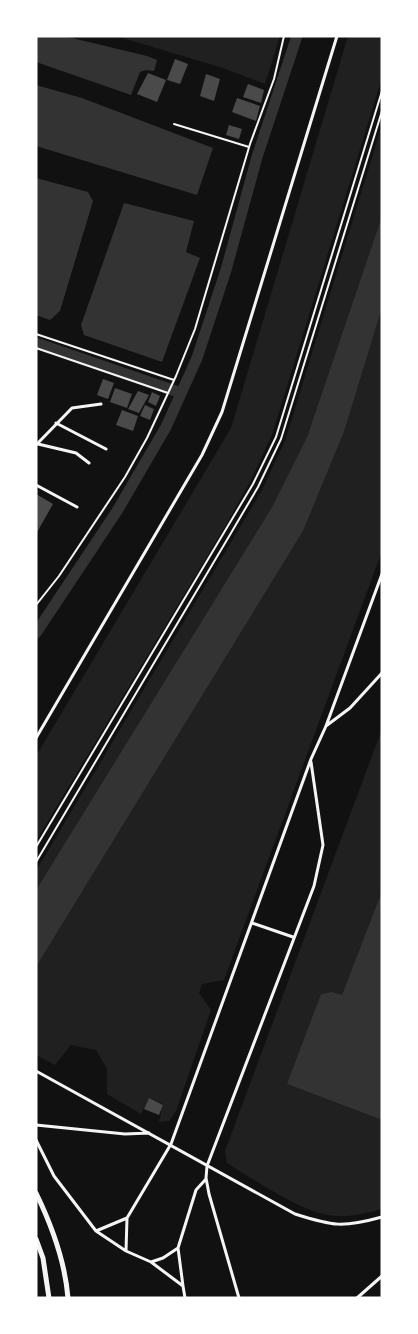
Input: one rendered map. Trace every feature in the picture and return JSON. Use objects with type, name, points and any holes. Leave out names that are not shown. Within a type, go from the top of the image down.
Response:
[{"type":"street","points":[[36,1193],[55,1238],[65,1274],[68,1298]]},
{"type":"street","points":[[37,1241],[43,1258],[49,1298]]},
{"type":"lane","points":[[36,738],[202,455],[222,412],[337,36]]},
{"type":"lane","points":[[89,463],[76,453],[37,444],[72,408],[101,404]]},
{"type":"lane","points":[[56,423],[106,449]]},
{"type":"lane","points":[[36,485],[77,506]]},
{"type":"lane","points":[[126,1251],[127,1218],[171,1144],[311,759],[326,726],[382,574]]},
{"type":"lane","points":[[326,726],[350,708],[382,673]]},
{"type":"lane","points":[[239,1298],[206,1178],[208,1166],[293,937],[314,886],[323,845],[311,759]]},
{"type":"lane","points":[[252,923],[293,937]]},
{"type":"lane","points":[[36,1071],[295,1214],[332,1226],[359,1224],[382,1217]]},
{"type":"lane","points":[[36,1125],[125,1134],[149,1133]]},
{"type":"lane","points":[[36,1140],[54,1176],[96,1231],[126,1251],[151,1262],[183,1286]]},
{"type":"lane","points":[[185,1298],[178,1248],[196,1190],[206,1178]]},
{"type":"lane","points":[[96,1231],[127,1218]]},
{"type":"lane","points":[[151,1262],[163,1258],[178,1248]]},
{"type":"lane","points":[[357,1298],[382,1276]]},
{"type":"path","points":[[36,605],[59,576],[125,477],[147,438],[174,380],[195,329],[249,147],[274,79],[284,36]]},
{"type":"path","points":[[36,847],[248,492],[276,437],[382,91]]},
{"type":"path","points":[[36,862],[254,495],[281,439],[382,111]]},
{"type":"path","points":[[174,124],[249,147]]},
{"type":"path","points":[[36,334],[174,380]]},
{"type":"path","points":[[36,348],[168,393]]},
{"type":"shaded area","points":[[36,36],[64,36],[157,60],[154,71],[146,70],[140,72],[131,95],[36,62]]},
{"type":"shaded area","points":[[116,36],[280,36],[265,84],[223,68]]},
{"type":"shaded area","points":[[348,36],[382,36],[382,78],[272,435],[250,482],[223,530],[36,841],[36,756],[231,428]]},
{"type":"shaded area","points":[[36,85],[82,98],[213,148],[197,195],[36,146]]},
{"type":"shaded area","points":[[382,125],[382,216],[307,437],[272,507],[36,890],[36,871],[262,490],[285,441]]},
{"type":"shaded area","points":[[36,178],[88,192],[93,201],[60,311],[50,320],[36,315]]},
{"type":"shaded area","points":[[124,203],[194,221],[186,252],[200,258],[162,362],[84,335],[81,325]]},
{"type":"shaded area","points":[[382,216],[382,308],[344,432],[303,531],[36,967],[36,890],[272,507],[307,437]]},
{"type":"shaded area","points":[[382,308],[382,551],[224,980],[202,984],[199,993],[211,1010],[176,1111],[169,1121],[159,1122],[163,1104],[149,1098],[141,1114],[107,1094],[107,1069],[96,1050],[71,1045],[55,1065],[36,1055],[36,967],[303,531],[344,432]]},
{"type":"shaded area","points":[[382,729],[382,891],[342,996],[287,1084],[382,1120],[382,1209],[353,1215],[336,1216],[323,1214],[294,1203],[265,1187],[227,1163],[225,1151]]},
{"type":"shaded area","points":[[382,891],[382,1120],[287,1084],[321,994],[332,992],[342,995]]},
{"type":"building","points":[[175,59],[188,64],[180,84],[167,80]]},
{"type":"building","points":[[148,73],[166,80],[157,102],[137,94]]},
{"type":"building","points":[[206,74],[220,79],[214,101],[200,96]]},
{"type":"building","points":[[248,84],[264,90],[261,103],[243,97]]},
{"type":"building","points":[[237,98],[260,106],[256,121],[232,112]]},
{"type":"building","points":[[229,125],[242,129],[239,139],[226,135]]},
{"type":"building","points":[[103,379],[114,383],[108,399],[97,395]]},
{"type":"building","points":[[115,388],[132,394],[127,408],[110,402]]},
{"type":"building","points":[[138,391],[149,395],[139,413],[128,409]]},
{"type":"building","points":[[152,392],[160,396],[156,406],[148,402]]},
{"type":"building","points":[[145,405],[154,409],[150,420],[140,416]]},
{"type":"building","points":[[122,410],[138,416],[133,431],[116,425]]},
{"type":"building","points":[[36,494],[53,504],[36,534]]},
{"type":"building","points":[[149,1098],[163,1105],[159,1115],[144,1109]]},
{"type":"waterway","points":[[36,633],[117,511],[166,427],[197,358],[226,270],[257,157],[297,36]]},
{"type":"waterway","points":[[36,343],[181,393]]}]
